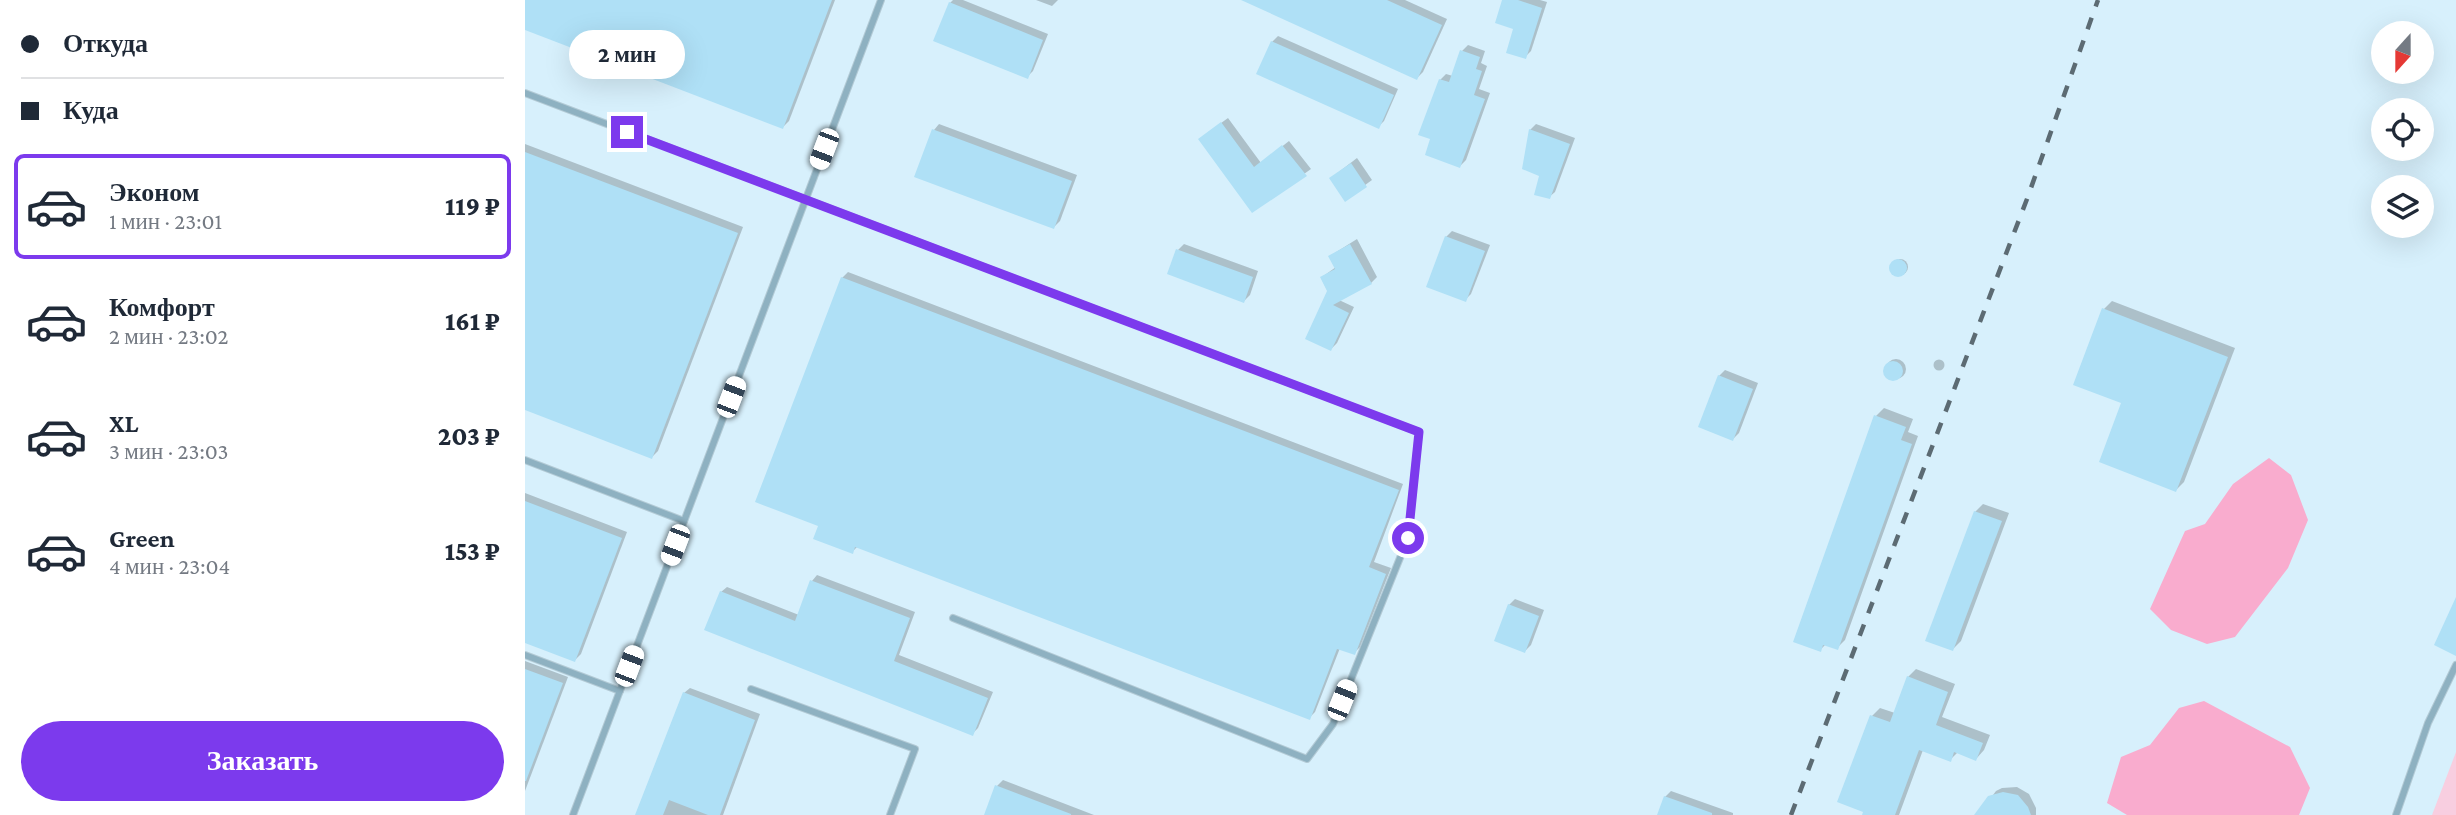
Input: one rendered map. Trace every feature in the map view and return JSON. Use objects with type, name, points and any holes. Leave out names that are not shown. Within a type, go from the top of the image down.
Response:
[{"type":"lane","points":[[573,815],[881,0]]},
{"type":"lane","points":[[525,93],[1419,432],[1408,538],[1333,724],[1307,759],[953,618]]},
{"type":"lane","points":[[525,460],[684,521]]},
{"type":"lane","points":[[525,655],[620,691]]},
{"type":"lane","points":[[2396,815],[2428,723],[2456,666]]},
{"type":"lane","points":[[751,689],[915,750],[892,814]]},
{"type":"shaded area","points":[[2269,458],[2291,475],[2308,520],[2288,568],[2235,637],[2207,644],[2171,630],[2150,609],[2185,531],[2205,524],[2233,484]]},
{"type":"shaded area","points":[[2204,701],[2290,747],[2310,788],[2299,815],[2127,815],[2107,803],[2121,757],[2150,745],[2179,708]]},
{"type":"shaded area","points":[[2456,752],[2456,815],[2432,815]]},
{"type":"building","points":[[525,0],[832,0],[783,129],[525,30]]},
{"type":"building","points":[[1241,0],[1387,0],[1442,25],[1417,80]]},
{"type":"building","points":[[1502,0],[1518,0],[1542,8],[1526,59],[1506,53],[1513,29],[1495,23]]},
{"type":"building","points":[[949,2],[1043,40],[1028,79],[933,41]]},
{"type":"building","points":[[1271,41],[1394,95],[1379,129],[1256,74]]},
{"type":"building","points":[[1460,50],[1480,57],[1476,69],[1482,71],[1474,95],[1485,99],[1460,168],[1425,155],[1430,139],[1418,135],[1439,79],[1449,82]]},
{"type":"building","points":[[1221,122],[1254,167],[1282,145],[1307,176],[1252,213],[1198,139]]},
{"type":"building","points":[[932,129],[1072,181],[1054,229],[914,177]]},
{"type":"building","points":[[1529,129],[1570,144],[1550,199],[1534,195],[1539,176],[1522,169]]},
{"type":"building","points":[[525,152],[738,233],[652,459],[525,410]]},
{"type":"building","points":[[1351,163],[1367,187],[1345,202],[1329,178]]},
{"type":"building","points":[[1445,236],[1485,251],[1466,302],[1426,287]]},
{"type":"building","points":[[1350,244],[1372,284],[1333,305],[1349,313],[1331,351],[1305,339],[1327,291],[1320,277],[1335,269],[1328,256]]},
{"type":"building","points":[[1176,249],[1253,277],[1244,303],[1167,274]]},
{"type":"building","points":[[1898,259],[1904,262],[1907,268],[1904,274],[1898,277],[1892,274],[1889,268],[1892,262]]},
{"type":"building","points":[[841,277],[1399,490],[1369,567],[1386,574],[1355,655],[1337,649],[1310,720],[855,547],[853,554],[813,539],[818,526],[755,502]]},
{"type":"building","points":[[2102,308],[2228,357],[2176,492],[2099,462],[2121,403],[2073,385]]},
{"type":"building","points":[[1893,361],[1900,364],[1903,371],[1900,378],[1893,381],[1886,378],[1883,371],[1886,364]]},
{"type":"building","points":[[1718,375],[1753,389],[1733,441],[1698,427]]},
{"type":"building","points":[[1874,415],[1906,427],[1901,440],[1912,444],[1838,650],[1823,645],[1821,652],[1793,642]]},
{"type":"building","points":[[525,501],[622,538],[575,662],[525,643]]},
{"type":"building","points":[[1974,511],[2002,521],[1953,651],[1925,641]]},
{"type":"building","points":[[810,580],[910,618],[894,661],[988,698],[973,736],[704,630],[720,591],[795,621]]},
{"type":"building","points":[[2456,597],[2456,656],[2434,645]]},
{"type":"building","points":[[1508,604],[1539,616],[1525,653],[1494,641]]},
{"type":"building","points":[[525,669],[563,683],[526,781],[525,781]]},
{"type":"building","points":[[1907,676],[1948,692],[1936,725],[1983,743],[1976,761],[1954,752],[1951,762],[1919,750],[1895,815],[1862,815],[1863,812],[1837,802],[1870,715],[1890,722]]},
{"type":"building","points":[[683,692],[755,720],[720,815],[708,815],[669,800],[663,815],[635,815]]},
{"type":"building","points":[[995,785],[1071,814],[1071,815],[984,815]]},
{"type":"building","points":[[2003,792],[2018,795],[2031,815],[1974,815],[1988,796]]},
{"type":"building","points":[[1664,796],[1712,813],[1712,815],[1657,815]]},
{"type":"railway","points":[[1791,815],[2027,199],[2098,0]]},
{"type":"route","points":[[627,132],[1419,432],[1408,538]]}]
